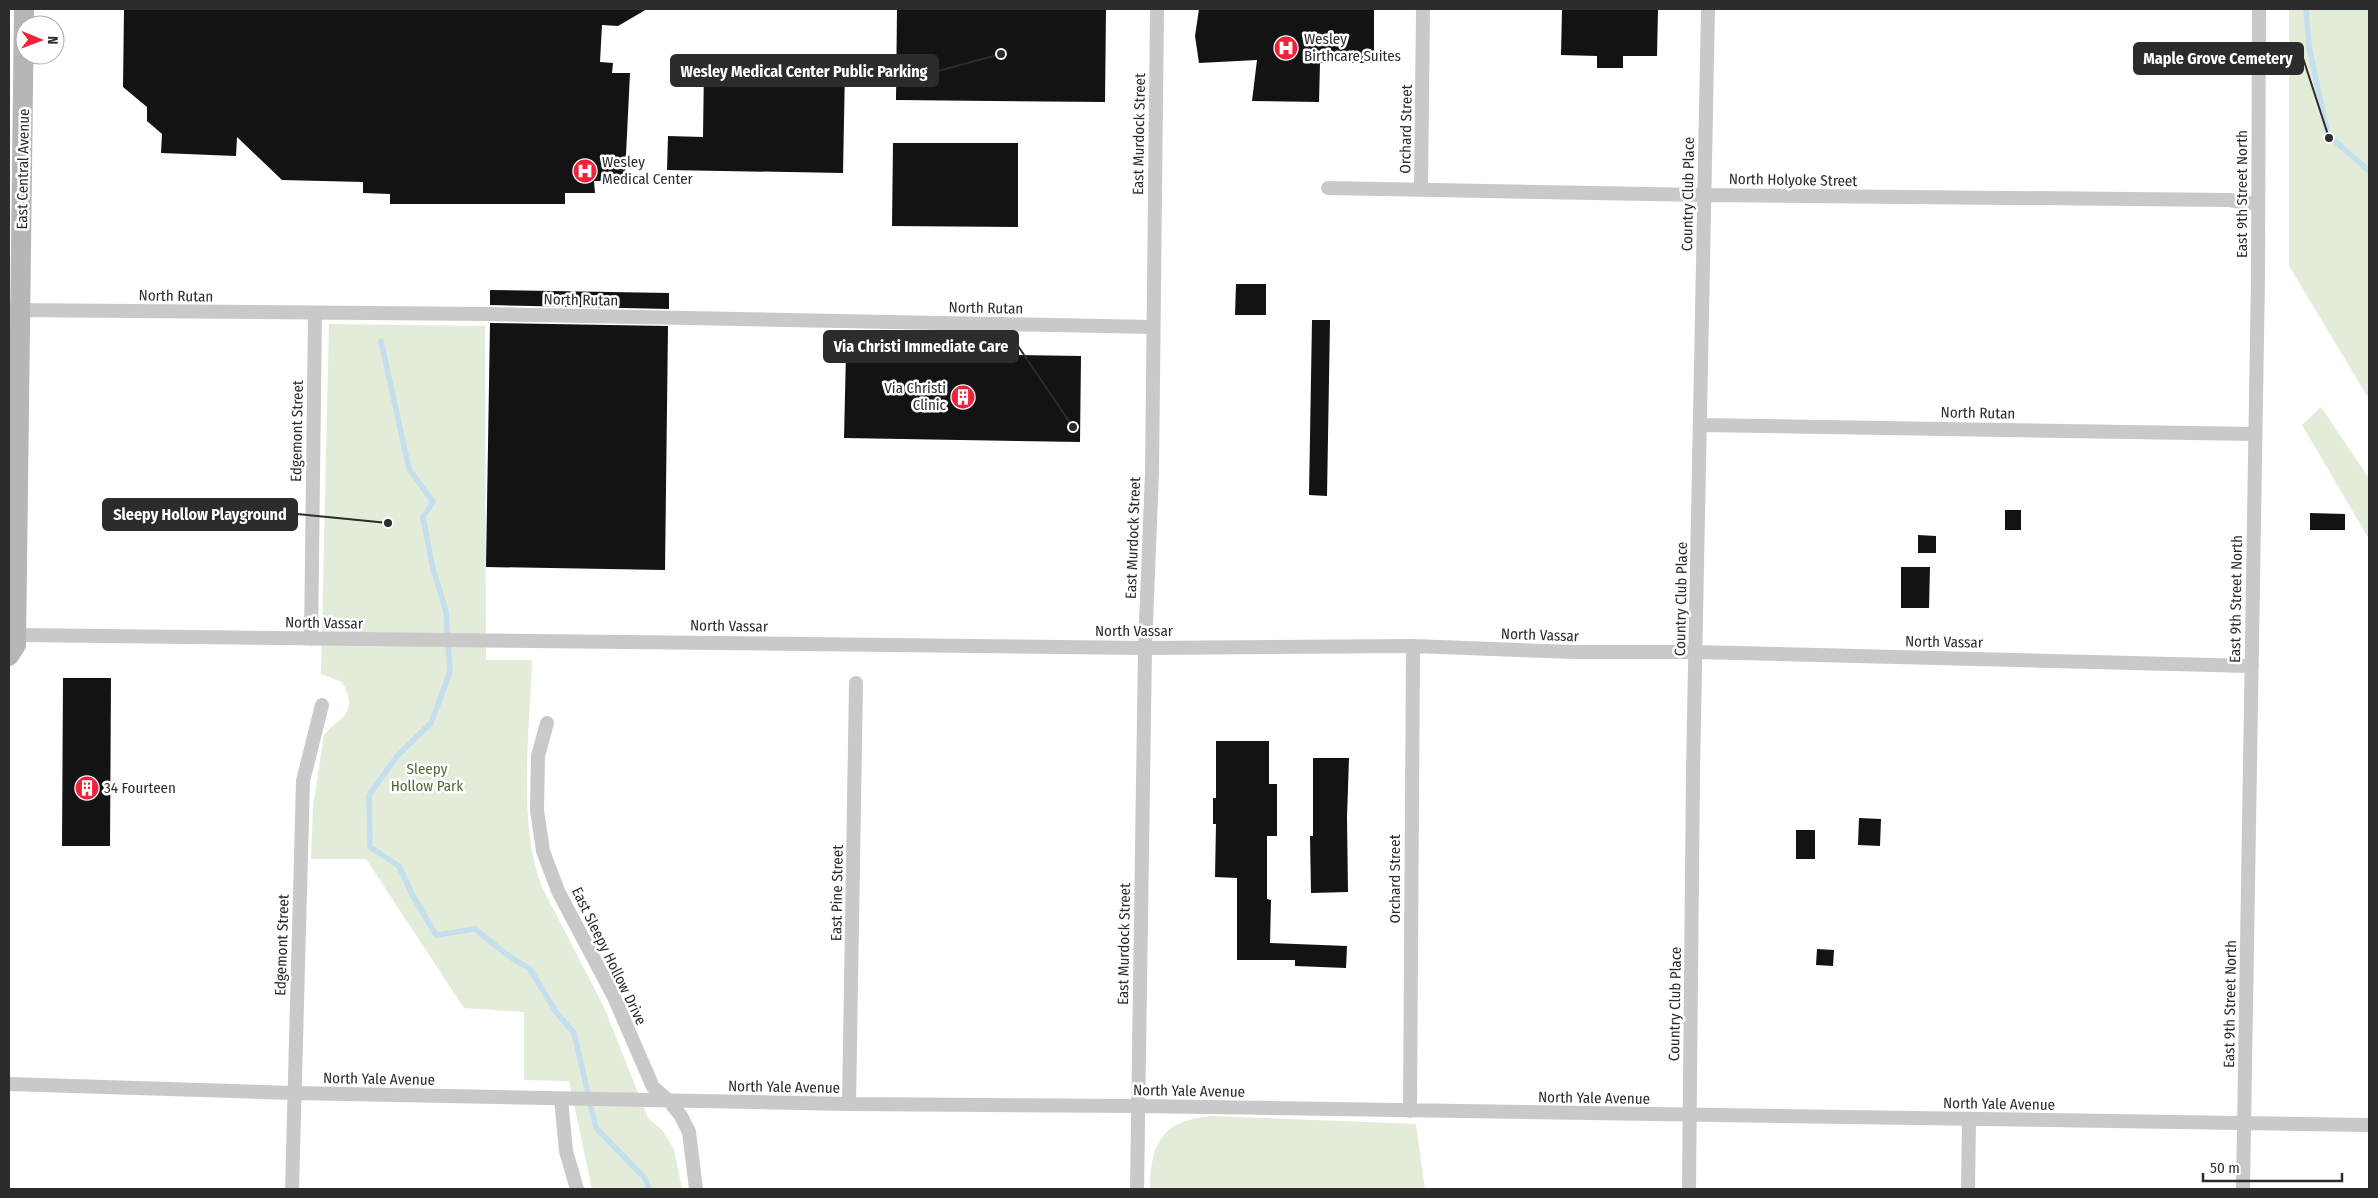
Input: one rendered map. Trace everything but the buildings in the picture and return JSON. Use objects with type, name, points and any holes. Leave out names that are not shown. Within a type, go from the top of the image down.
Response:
[{"type":"main road","name":"East Central Avenue","points":[[9,656],[16,646],[12,633],[14,310],[24,9]]},
{"type":"street","name":"East Murdock Street","points":[[1137,1189],[1146,648],[1152,474],[1152,327],[1157,9]]},
{"type":"street","name":"Orchard Street","points":[[1421,189],[1423,9]]},
{"type":"street","name":"Country Club Place","points":[[1689,1189],[1696,652],[1708,9]]},
{"type":"street","name":"East 9th Street North","points":[[2242,1189],[2258,277],[2259,9]]},
{"type":"street","name":"North Holyoke Street","points":[[1328,188],[1704,195],[2229,200],[2257,204]]},
{"type":"street","name":"North Rutan","points":[[14,310],[496,315],[1152,327]]},
{"type":"street","name":"Edgemont Street","points":[[311,639],[315,314]]},
{"type":"street","name":"North Rutan","points":[[1700,425],[2255,434]]},
{"type":"street","name":"North Vassar","points":[[12,633],[311,639],[1146,648],[1413,646],[1574,652],[1696,652],[2252,666]]},
{"type":"street","name":"Orchard Street","points":[[1410,1111],[1413,646]]},
{"type":"street","name":"East Pine Street","points":[[849,1104],[856,684]]},
{"type":"street","name":"Edgemont Street","points":[[292,1189],[303,781],[322,705]]},
{"type":"street","name":"East Sleepy Hollow Drive","points":[[547,723],[538,756],[537,810],[543,851],[558,891],[614,997],[652,1087],[669,1101],[681,1116],[689,1132],[696,1189]]},
{"type":"street","name":"North Yale Avenue","points":[[9,1084],[599,1100],[1138,1106],[2369,1125]]},
{"type":"street","points":[[564,1099],[566,1151],[577,1189]]},
{"type":"street","points":[[1968,1189],[1969,1120]]},
{"type":"green space","points":[[2289,9],[2369,9],[2369,399],[2289,266]]},
{"type":"green space","name":"Sleepy Hollow Park","points":[[329,324],[485,326],[486,660],[532,660],[527,805],[534,862],[542,887],[604,1007],[648,1118],[663,1131],[674,1149],[682,1189],[592,1189],[569,1081],[524,1080],[524,1012],[464,1008],[366,859],[311,859],[313,807],[324,735],[343,717],[349,707],[347,692],[342,682],[321,674]]},
{"type":"green space","points":[[2321,407],[2369,478],[2369,539],[2302,425]]},
{"type":"green space","points":[[1213,1116],[1416,1124],[1425,1189],[1150,1189],[1153,1158],[1163,1136],[1171,1128],[1182,1122]]},
{"type":"waterway","points":[[2306,9],[2309,47],[2328,135],[2369,171]]},
{"type":"waterway","points":[[381,341],[409,469],[433,502],[423,517],[433,569],[446,611],[450,672],[431,723],[397,756],[369,795],[370,847],[399,866],[412,894],[436,935],[475,929],[510,957],[530,969],[556,1012],[574,1033],[596,1128],[645,1178],[649,1189]]},
{"type":"place","name":"Wesley Birthcare Suites","points":[[1286,48]]},
{"type":"place","name":"Wesley Medical Center Public Parking","points":[[1001,54]]},
{"type":"place","name":"Maple Grove Cemetery","points":[[2329,138]]},
{"type":"place","name":"Wesley Medical Center","points":[[585,171]]},
{"type":"place","name":"Via Christi Clinic","points":[[963,397]]},
{"type":"place","name":"Via Christi Immediate Care","points":[[1073,427]]},
{"type":"place","name":"Sleepy Hollow Playground","points":[[388,523]]},
{"type":"place","name":"34 Fourteen","points":[[87,788]]}]
